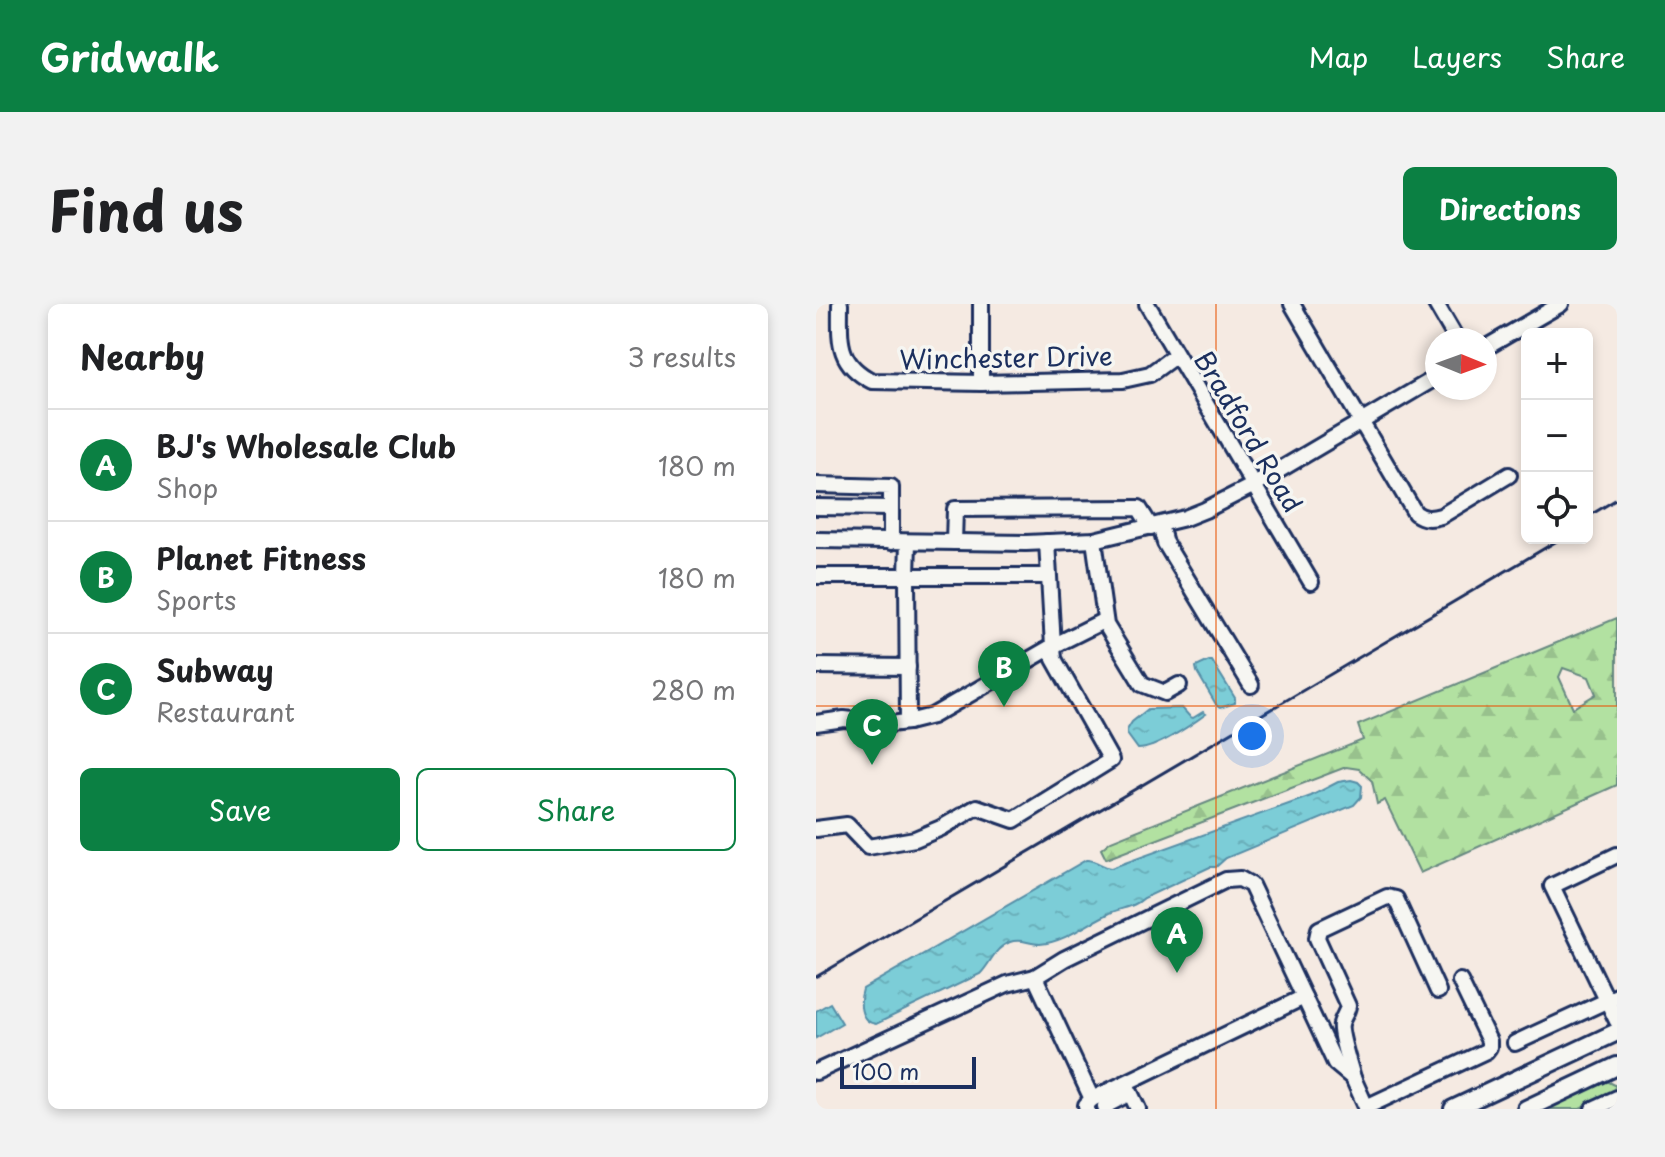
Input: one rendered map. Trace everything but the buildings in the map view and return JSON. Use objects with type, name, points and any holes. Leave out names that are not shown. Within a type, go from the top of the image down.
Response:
[{"type":"main road","points":[[1453,1109],[1617,1032]]},
{"type":"main road","points":[[1526,1109],[1617,1066]]},
{"type":"street","name":"Winchester Drive","points":[[840,304],[842,352],[859,375],[885,383],[1123,380],[1150,374],[1176,355]]},
{"type":"street","points":[[981,304],[981,383]]},
{"type":"street","name":"Bradford Road","points":[[1147,304],[1311,582]]},
{"type":"street","points":[[1292,304],[1415,513],[1423,518],[1441,516],[1509,475]]},
{"type":"street","points":[[1436,304],[1450,328]]},
{"type":"street","points":[[1497,341],[1561,304]]},
{"type":"street","points":[[816,540],[1047,542],[1094,540],[1156,526],[1205,510],[1254,485],[1425,384]]},
{"type":"street","points":[[816,485],[891,487],[891,542]]},
{"type":"street","points":[[816,507],[891,508]]},
{"type":"street","points":[[954,542],[955,509],[1139,508],[1156,526],[1251,685]]},
{"type":"street","points":[[1094,540],[1106,625],[1142,684],[1165,693],[1179,685]]},
{"type":"street","points":[[908,542],[908,722]]},
{"type":"street","points":[[816,829],[847,825],[868,847],[915,839],[977,807],[1014,820],[1111,760],[1054,659],[1047,542]]},
{"type":"street","points":[[816,576],[1048,576]]},
{"type":"street","points":[[816,723],[844,719],[889,724],[932,716],[1053,646],[1105,620]]},
{"type":"street","points":[[816,666],[908,667]]},
{"type":"street","points":[[1617,855],[1552,886],[1612,999],[1617,1021]]},
{"type":"street","points":[[816,1072],[1007,984],[1035,977],[1064,959],[1226,880],[1240,879],[1251,885],[1335,1063],[1353,1078]]},
{"type":"street","points":[[1438,991],[1396,899],[1387,897],[1319,929],[1317,938],[1348,1006],[1341,1022],[1341,1032],[1353,1078],[1367,1108],[1489,1047],[1489,1041],[1460,981]]},
{"type":"street","points":[[1035,977],[1086,1106],[1128,1088],[1304,997]]},
{"type":"street","points":[[1515,1043],[1612,999]]},
{"type":"street","points":[[1106,1109],[1105,1106],[1128,1088]]},
{"type":"street","points":[[1128,1088],[1138,1109]]},
{"type":"street","points":[[1593,1109],[1617,1098]]},
{"type":"green space","points":[[1617,618],[1617,785],[1420,873],[1385,800],[1377,804],[1372,781],[1359,769],[1346,767],[1106,859],[1101,849],[1111,841],[1363,740],[1358,725]],"holes":[[[1563,668],[1589,677],[1596,694],[1573,708],[1559,677]]]},
{"type":"green space","points":[[1607,1081],[1615,1085],[1616,1090],[1580,1109],[1547,1109]]},
{"type":"water","points":[[1212,661],[1235,698],[1235,703],[1220,708],[1217,706],[1196,667]]},
{"type":"water","points":[[1182,708],[1193,718],[1203,712],[1206,714],[1173,736],[1145,748],[1138,749],[1127,734],[1132,722],[1148,709]]},
{"type":"water","points":[[1351,780],[1362,786],[1361,797],[1354,805],[1226,858],[1216,867],[1110,913],[1058,940],[1040,944],[1010,942],[996,952],[980,974],[876,1024],[866,1020],[863,1015],[863,989],[1086,860],[1111,868],[1311,796],[1338,782]]},
{"type":"water","points":[[830,1003],[842,1023],[816,1038],[816,1011]]},
{"type":"railway","points":[[1593,513],[1617,499]]},
{"type":"railway","points":[[816,977],[1552,544]]},
{"type":"place","name":"Planet Fitness","points":[[1004,707]]},
{"type":"place","name":"Subway","points":[[872,765]]},
{"type":"place","name":"BJ's Wholesale Club","points":[[1177,973]]}]
